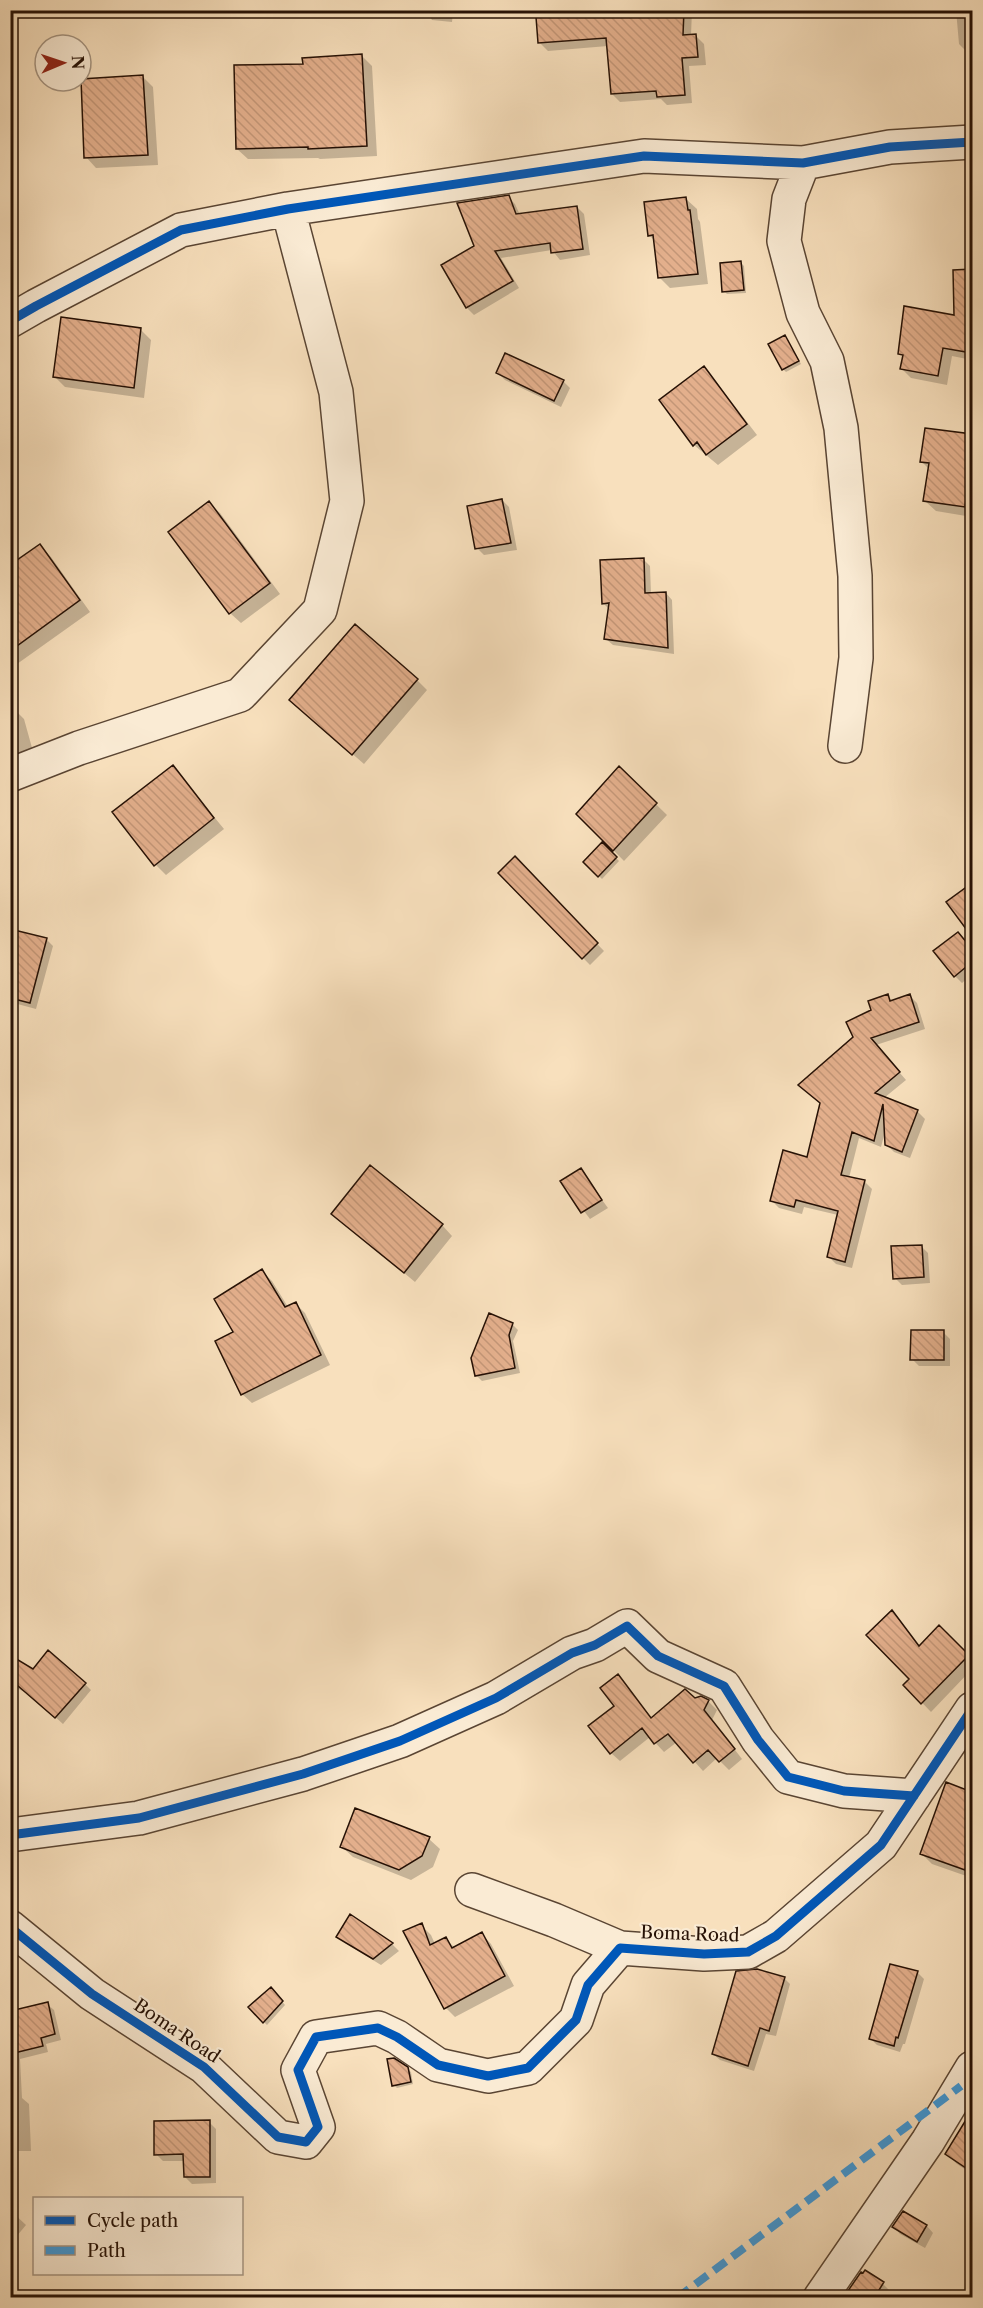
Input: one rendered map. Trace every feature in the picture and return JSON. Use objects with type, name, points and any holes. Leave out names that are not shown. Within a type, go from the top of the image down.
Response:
[{"type":"street","points":[[10,321],[181,230],[288,209],[644,156],[803,163],[890,147],[972,141]]},
{"type":"street","points":[[803,163],[789,199],[784,241],[803,313],[827,361],[841,428],[855,576],[856,658],[845,746]]},
{"type":"street","points":[[10,775],[79,748],[240,695],[320,610],[347,501],[336,392],[288,209]]},
{"type":"street","points":[[10,1835],[139,1818],[303,1774],[400,1741],[496,1698],[572,1653],[595,1645],[627,1626],[658,1656],[724,1686],[758,1740],[788,1777],[844,1791],[914,1796]]},
{"type":"street","name":"Boma Road","points":[[10,1928],[92,1994],[204,2067],[278,2137],[306,2142],[318,2127],[298,2070],[316,2037],[378,2028],[438,2065],[488,2076],[528,2068],[576,2020],[588,1985],[620,1948],[704,1954],[748,1952],[776,1936],[881,1845],[972,1709]]},
{"type":"street","points":[[472,1890],[554,1920],[620,1948]]},
{"type":"street","points":[[819,2298],[928,2141],[972,2068]]},
{"type":"building","points":[[606,10],[684,10],[683,35],[696,34],[698,57],[682,58],[685,95],[657,97],[656,91],[611,94],[606,38],[538,43],[536,17]]},
{"type":"building","points":[[362,54],[367,146],[236,149],[234,65],[303,64],[302,58]]},
{"type":"building","points":[[143,75],[148,155],[84,158],[82,93],[93,93],[93,78]]},
{"type":"building","points":[[509,195],[516,214],[577,206],[583,249],[551,253],[550,243],[495,251],[513,281],[466,308],[441,265],[474,246],[457,203]]},
{"type":"building","points":[[686,197],[688,210],[690,210],[698,274],[658,278],[653,235],[648,236],[644,202]]},
{"type":"building","points":[[741,261],[744,290],[722,292],[720,263]]},
{"type":"building","points":[[972,269],[972,353],[943,348],[938,376],[900,369],[903,355],[898,354],[904,306],[954,315],[953,270]]},
{"type":"building","points":[[61,317],[141,328],[134,388],[53,377]]},
{"type":"building","points":[[785,335],[799,361],[782,370],[768,344]]},
{"type":"building","points":[[505,353],[564,380],[554,401],[496,373]]},
{"type":"building","points":[[704,366],[747,424],[706,455],[697,442],[693,446],[659,400]]},
{"type":"building","points":[[925,428],[972,434],[972,469],[970,469],[965,507],[923,501],[929,463],[920,462]]},
{"type":"building","points":[[502,499],[511,543],[475,549],[467,506]]},
{"type":"building","points":[[209,501],[270,583],[229,614],[168,532]]},
{"type":"building","points":[[40,544],[80,600],[10,651],[10,565]]},
{"type":"building","points":[[644,558],[645,593],[666,592],[668,648],[604,639],[609,603],[602,604],[600,560]]},
{"type":"building","points":[[355,624],[418,679],[352,755],[289,700]]},
{"type":"building","points":[[173,765],[214,818],[154,866],[112,812]]},
{"type":"building","points":[[619,766],[657,803],[613,851],[576,814]]},
{"type":"building","points":[[602,842],[617,857],[598,877],[583,862]]},
{"type":"building","points":[[515,856],[598,943],[582,959],[498,873]]},
{"type":"building","points":[[972,883],[972,937],[946,902]]},
{"type":"building","points":[[10,929],[47,938],[30,1003],[10,998]]},
{"type":"building","points":[[958,932],[972,949],[972,962],[954,977],[933,951]]},
{"type":"building","points":[[888,994],[890,1001],[910,994],[919,1022],[871,1038],[900,1072],[875,1093],[918,1110],[902,1152],[885,1145],[883,1104],[874,1141],[852,1132],[841,1175],[865,1180],[845,1262],[827,1257],[838,1211],[796,1200],[794,1207],[770,1201],[783,1150],[807,1157],[820,1103],[798,1085],[853,1037],[846,1022],[871,1010],[868,1001]]},
{"type":"building","points":[[370,1165],[443,1224],[404,1273],[331,1214]]},
{"type":"building","points":[[581,1168],[602,1200],[581,1213],[560,1181]]},
{"type":"building","points":[[922,1245],[924,1277],[893,1279],[891,1246]]},
{"type":"building","points":[[262,1269],[285,1307],[296,1302],[321,1355],[241,1395],[215,1341],[233,1332],[214,1299]]},
{"type":"building","points":[[489,1313],[513,1323],[509,1335],[515,1368],[475,1376],[471,1358]]},
{"type":"building","points":[[911,1330],[944,1330],[944,1360],[910,1360]]},
{"type":"building","points":[[892,1610],[919,1646],[939,1625],[969,1655],[921,1704],[903,1685],[909,1679],[866,1635]]},
{"type":"building","points":[[48,1650],[86,1683],[55,1718],[10,1679],[10,1655],[33,1669]]},
{"type":"building","points":[[618,1674],[651,1718],[685,1689],[695,1698],[701,1696],[709,1700],[704,1710],[735,1749],[719,1762],[708,1750],[693,1763],[668,1734],[654,1744],[642,1728],[610,1754],[588,1726],[614,1706],[600,1688]]},
{"type":"building","points":[[946,1782],[972,1792],[972,1848],[965,1870],[920,1854]]},
{"type":"building","points":[[355,1808],[430,1837],[422,1856],[399,1870],[340,1847]]},
{"type":"building","points":[[350,1914],[393,1943],[373,1959],[336,1937]]},
{"type":"building","points":[[422,1923],[430,1945],[446,1937],[452,1948],[482,1932],[505,1976],[444,2009],[403,1931]]},
{"type":"building","points":[[890,1964],[918,1971],[894,2046],[869,2039]]},
{"type":"building","points":[[757,1969],[785,1977],[769,2031],[760,2028],[748,2066],[712,2054],[736,1971]]},
{"type":"building","points":[[271,1987],[283,2001],[263,2023],[248,2007]]},
{"type":"building","points":[[48,2002],[55,2034],[41,2038],[43,2046],[10,2054],[10,2011]]},
{"type":"building","points":[[394,2058],[408,2067],[411,2082],[392,2086],[387,2059]]},
{"type":"building","points":[[972,2110],[972,2172],[945,2154]]},
{"type":"building","points":[[210,2120],[210,2177],[184,2177],[183,2154],[154,2155],[154,2121]]},
{"type":"building","points":[[903,2211],[927,2225],[917,2242],[892,2227]]},
{"type":"building","points":[[865,2270],[884,2282],[874,2298],[843,2298],[861,2272]]},
{"type":"marked path","points":[[677,2298],[961,2086]]},
{"type":"cycle path","points":[[10,321],[181,230],[288,209],[644,156],[803,163],[890,147],[972,142]]},
{"type":"cycle path","points":[[10,1835],[139,1818],[303,1774],[400,1741],[496,1698],[572,1653],[595,1645],[627,1626],[658,1656],[724,1686],[758,1740],[788,1777],[844,1791],[914,1796]]},
{"type":"cycle path","points":[[10,1927],[92,1994],[204,2067],[278,2137],[306,2142],[318,2127],[298,2070],[316,2037],[378,2028],[397,2037],[438,2065],[488,2076],[528,2068],[576,2020],[588,1985],[620,1948],[704,1954],[748,1952],[776,1936],[881,1845],[972,1709]]}]
